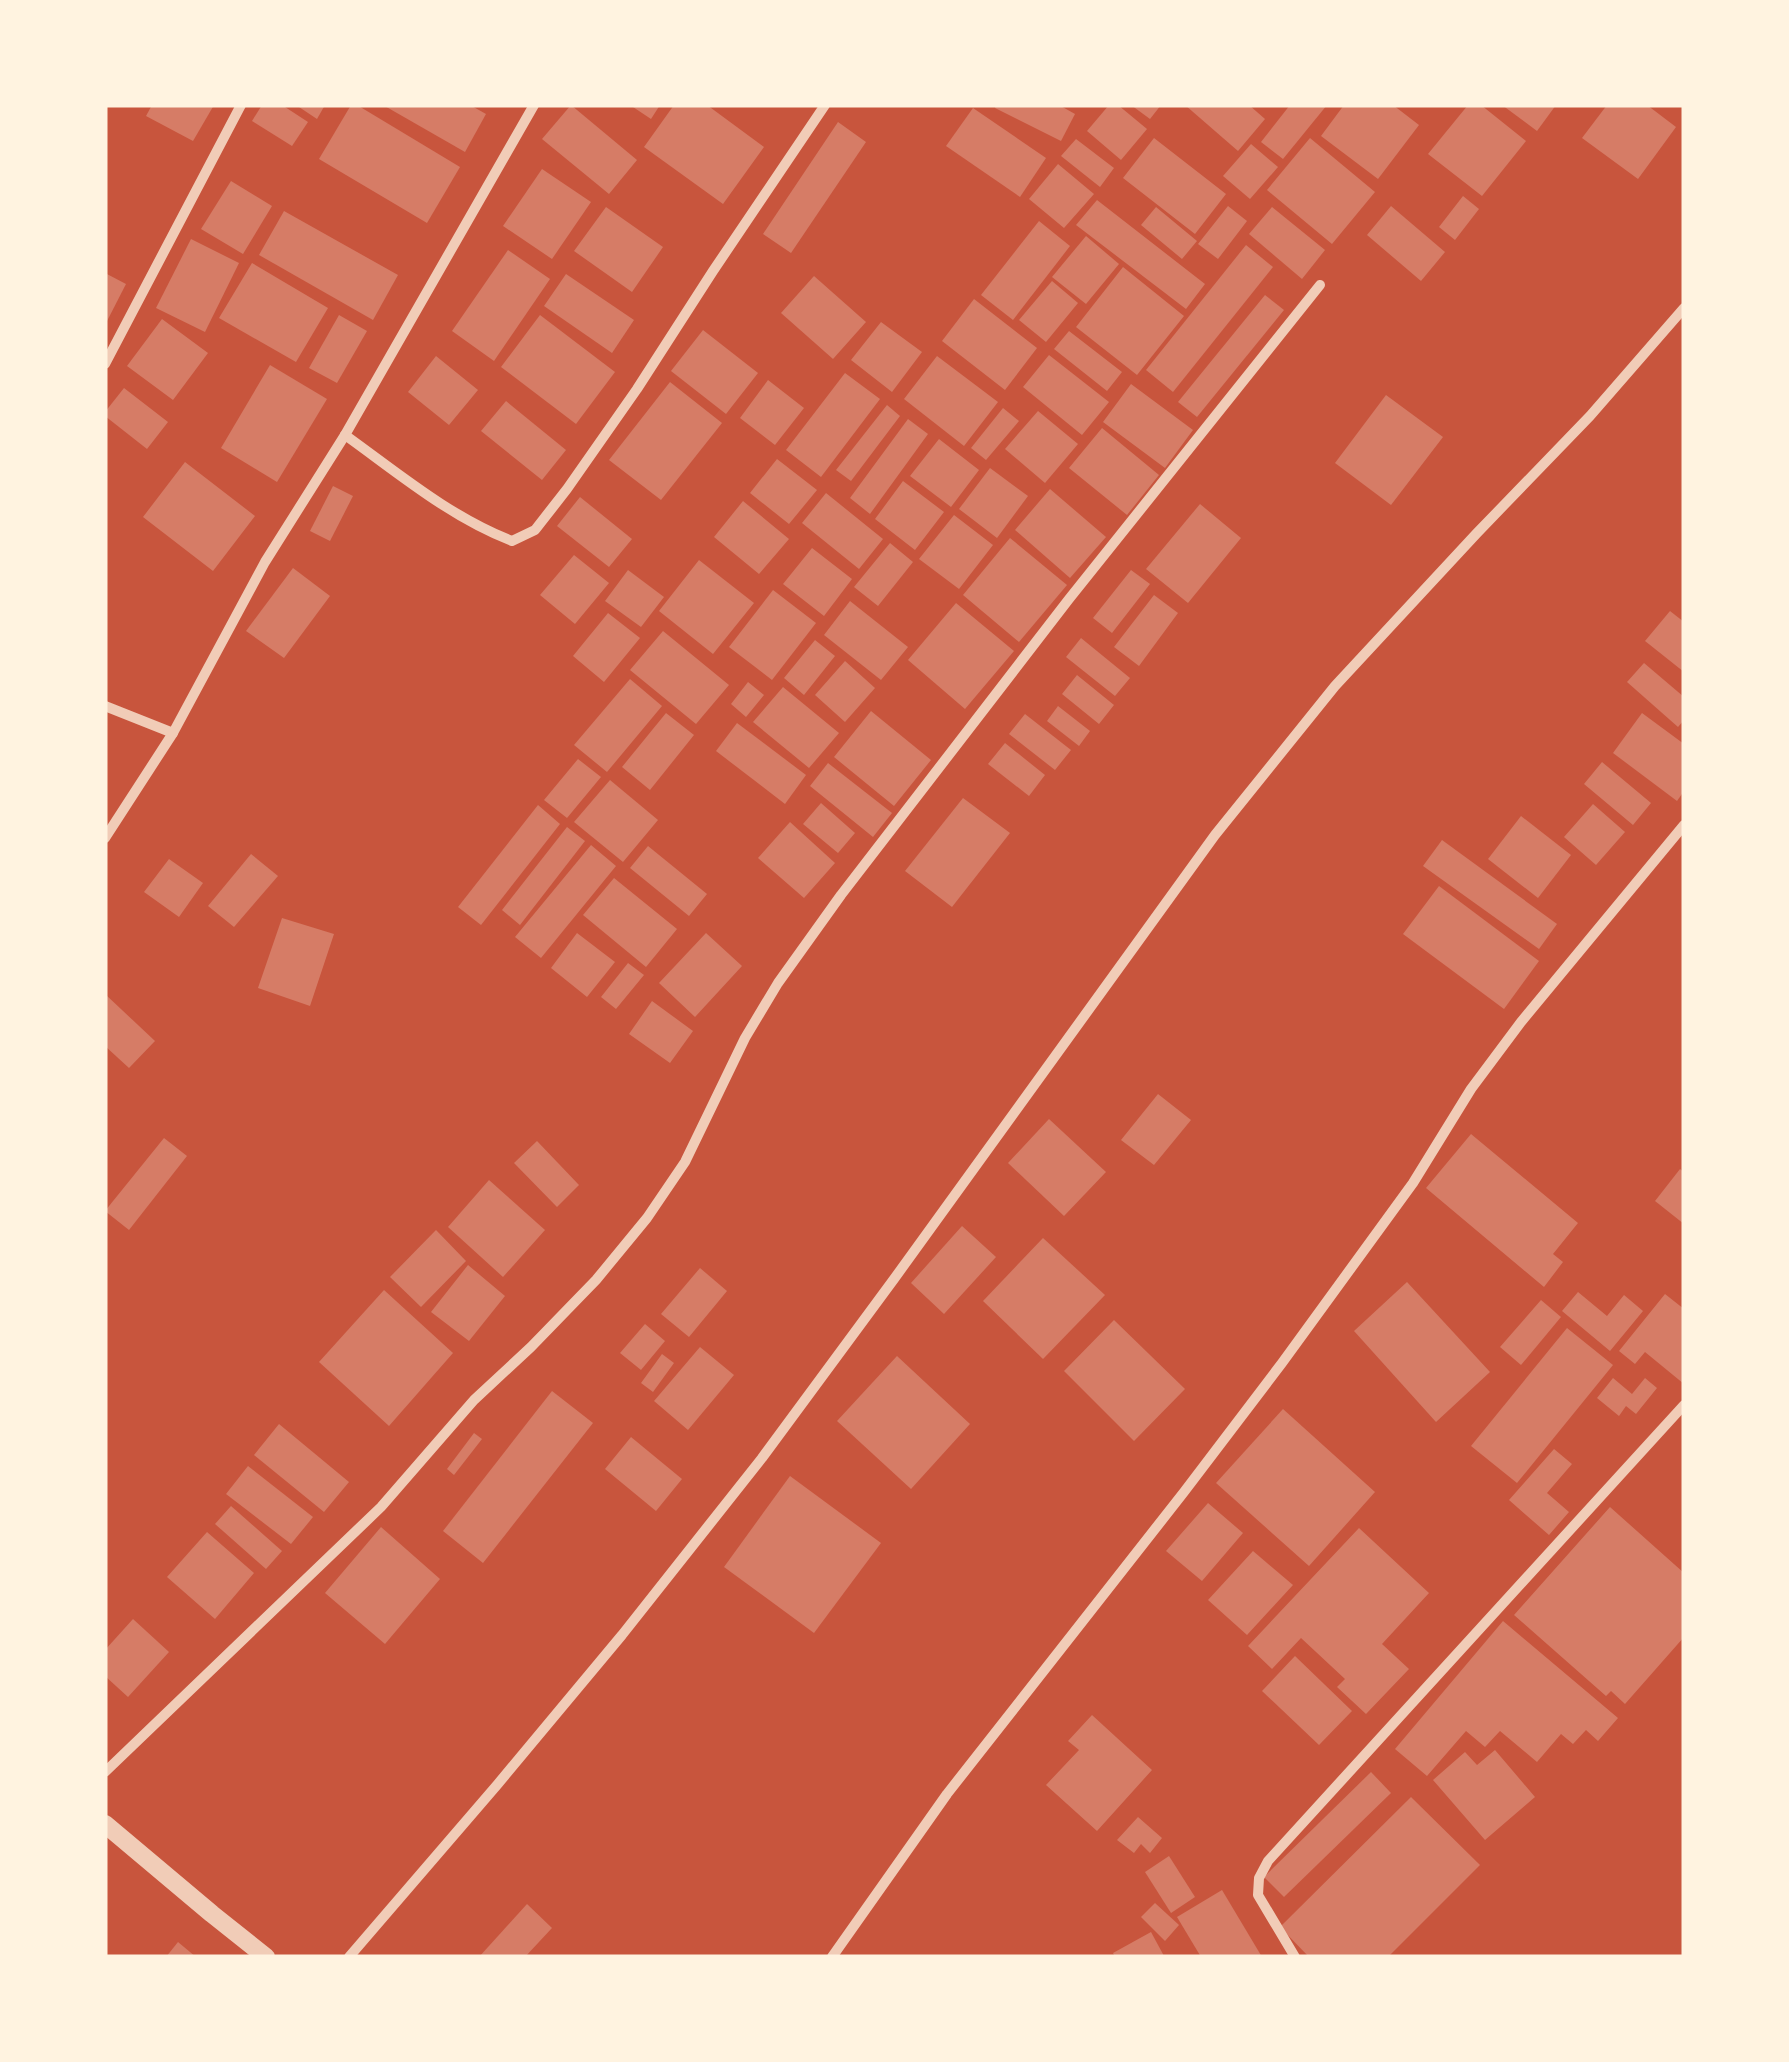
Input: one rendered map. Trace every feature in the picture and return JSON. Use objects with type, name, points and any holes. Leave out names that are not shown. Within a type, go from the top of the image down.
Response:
[{"type":"street","points":[[105,364],[241,105]]},
{"type":"street","points":[[105,838],[173,733],[266,562],[345,435],[534,105]]},
{"type":"street","points":[[345,435],[482,529],[512,541],[535,530],[637,389],[826,105]]},
{"type":"street","points":[[105,1772],[381,1507],[474,1400],[596,1280],[647,1218],[684,1162],[770,996],[831,909],[1069,599],[1320,285]]},
{"type":"street","points":[[349,1957],[597,1665],[762,1458],[1214,835],[1335,686],[1590,416],[1684,308]]},
{"type":"street","points":[[105,706],[173,733]]},
{"type":"street","points":[[832,1957],[947,1794],[1184,1492],[1326,1303],[1413,1183],[1471,1089],[1521,1022],[1684,825]]},
{"type":"street","points":[[1295,1957],[1258,1895],[1259,1878],[1268,1861],[1684,1406]]},
{"type":"street","points":[[105,1824],[266,1957]]},
{"type":"building","points":[[152,105],[214,105],[193,141],[146,116]]},
{"type":"building","points":[[262,105],[282,105],[308,122],[292,146],[252,121]]},
{"type":"building","points":[[296,105],[325,105],[317,119]]},
{"type":"building","points":[[351,105],[460,167],[427,223],[319,159]]},
{"type":"building","points":[[383,105],[470,105],[486,114],[465,152]]},
{"type":"building","points":[[571,105],[637,160],[609,194],[542,139]]},
{"type":"building","points":[[630,105],[660,105],[651,119]]},
{"type":"building","points":[[674,105],[707,105],[764,147],[723,204],[644,147]]},
{"type":"building","points":[[1059,105],[1075,114],[1061,141],[995,108]]},
{"type":"building","points":[[1109,105],[1118,105],[1147,129],[1121,160],[1087,131]]},
{"type":"building","points":[[1131,105],[1161,105],[1150,119]]},
{"type":"building","points":[[1185,105],[1249,105],[1265,119],[1238,151]]},
{"type":"building","points":[[1290,105],[1327,105],[1283,159],[1261,142]]},
{"type":"building","points":[[1344,105],[1393,105],[1419,125],[1378,179],[1321,136]]},
{"type":"building","points":[[1468,105],[1481,105],[1526,141],[1482,196],[1428,154]]},
{"type":"building","points":[[1502,105],[1556,105],[1537,131]]},
{"type":"building","points":[[1607,105],[1647,105],[1676,127],[1638,179],[1582,138]]},
{"type":"building","points":[[973,108],[1046,158],[1020,197],[946,146]]},
{"type":"building","points":[[838,122],[866,142],[791,253],[763,234]]},
{"type":"building","points":[[1154,138],[1226,194],[1195,234],[1123,178]]},
{"type":"building","points":[[1310,138],[1375,192],[1332,244],[1267,190]]},
{"type":"building","points":[[1076,139],[1114,168],[1100,187],[1061,156]]},
{"type":"building","points":[[1251,144],[1278,167],[1250,199],[1223,176]]},
{"type":"building","points":[[1058,164],[1094,194],[1064,228],[1029,199]]},
{"type":"building","points":[[542,169],[591,202],[552,259],[503,226]]},
{"type":"building","points":[[231,181],[272,206],[243,254],[201,229]]},
{"type":"building","points":[[1463,196],[1479,209],[1455,240],[1439,227]]},
{"type":"building","points":[[1097,200],[1205,284],[1186,309],[1076,225]]},
{"type":"building","points":[[1228,206],[1247,221],[1218,259],[1198,244]]},
{"type":"building","points":[[1391,206],[1445,252],[1421,281],[1367,235]]},
{"type":"building","points":[[606,207],[663,247],[632,292],[574,251]]},
{"type":"building","points":[[1156,207],[1197,241],[1182,259],[1141,225]]},
{"type":"building","points":[[1272,207],[1325,250],[1302,279],[1249,234]]},
{"type":"building","points":[[284,211],[398,275],[373,320],[259,255]]},
{"type":"building","points":[[1039,221],[1070,246],[1013,320],[981,295]]},
{"type":"building","points":[[1086,236],[1119,264],[1086,304],[1052,277]]},
{"type":"building","points":[[191,239],[239,263],[205,332],[156,308]]},
{"type":"building","points":[[1246,245],[1273,267],[1173,392],[1146,370]]},
{"type":"building","points":[[508,250],[550,279],[494,361],[452,331]]},
{"type":"building","points":[[252,263],[328,308],[296,362],[219,318]]},
{"type":"building","points":[[1123,267],[1184,316],[1137,375],[1076,327]]},
{"type":"building","points":[[105,273],[126,284],[105,325]]},
{"type":"building","points":[[566,274],[634,320],[612,353],[544,306]]},
{"type":"building","points":[[814,276],[866,322],[833,359],[781,313]]},
{"type":"building","points":[[1052,281],[1078,303],[1046,342],[1019,320]]},
{"type":"building","points":[[1265,295],[1284,310],[1197,417],[1178,402]]},
{"type":"building","points":[[974,299],[1037,348],[1005,390],[942,341]]},
{"type":"building","points":[[339,315],[367,331],[337,383],[309,368]]},
{"type":"building","points":[[540,315],[615,372],[576,424],[501,367]]},
{"type":"building","points":[[162,319],[208,353],[173,400],[127,366]]},
{"type":"building","points":[[881,322],[922,352],[892,392],[851,360]]},
{"type":"building","points":[[703,330],[758,373],[726,414],[671,371]]},
{"type":"building","points":[[1069,331],[1122,372],[1107,391],[1054,349]]},
{"type":"building","points":[[1049,355],[1109,402],[1082,435],[1023,387]]},
{"type":"building","points":[[436,356],[478,390],[449,425],[408,392]]},
{"type":"building","points":[[937,356],[998,402],[964,446],[904,399]]},
{"type":"building","points":[[270,365],[327,399],[277,482],[221,448]]},
{"type":"building","points":[[845,373],[880,399],[821,477],[786,450]]},
{"type":"building","points":[[768,380],[804,408],[775,445],[740,418]]},
{"type":"building","points":[[670,382],[722,423],[661,500],[609,460]]},
{"type":"building","points":[[1131,384],[1193,430],[1165,468],[1103,422]]},
{"type":"building","points":[[124,388],[168,422],[147,449],[105,416]]},
{"type":"building","points":[[1386,395],[1443,437],[1391,505],[1335,463]]},
{"type":"building","points":[[506,401],[566,450],[542,480],[481,431]]},
{"type":"building","points":[[887,405],[900,416],[851,481],[836,470]]},
{"type":"building","points":[[1003,408],[1019,421],[986,460],[971,448]]},
{"type":"building","points":[[1038,411],[1078,444],[1045,483],[1005,449]]},
{"type":"building","points":[[908,419],[928,434],[870,514],[850,498]]},
{"type":"building","points":[[1102,428],[1159,475],[1127,515],[1069,468]]},
{"type":"building","points":[[939,439],[979,470],[951,507],[910,476]]},
{"type":"building","points":[[777,459],[817,490],[789,524],[750,493]]},
{"type":"building","points":[[185,462],[255,516],[213,571],[143,517]]},
{"type":"building","points":[[990,468],[1028,496],[997,538],[959,509]]},
{"type":"building","points":[[903,481],[944,512],[915,550],[875,519]]},
{"type":"building","points":[[333,486],[353,496],[330,541],[310,531]]},
{"type":"building","points":[[1050,489],[1106,537],[1070,578],[1015,530]]},
{"type":"building","points":[[826,493],[883,539],[859,569],[802,523]]},
{"type":"building","points":[[580,497],[632,539],[609,567],[557,526]]},
{"type":"building","points":[[743,501],[789,539],[759,574],[714,537]]},
{"type":"building","points":[[1200,504],[1241,538],[1188,603],[1146,569]]},
{"type":"building","points":[[954,515],[993,545],[959,589],[919,559]]},
{"type":"building","points":[[1010,538],[1067,585],[1019,642],[963,595]]},
{"type":"building","points":[[890,543],[913,562],[878,606],[854,587]]},
{"type":"building","points":[[812,548],[852,579],[824,616],[783,584]]},
{"type":"building","points":[[574,555],[609,583],[575,624],[540,595]]},
{"type":"building","points":[[699,560],[754,603],[713,654],[659,611]]},
{"type":"building","points":[[293,568],[330,596],[284,658],[246,631]]},
{"type":"building","points":[[628,570],[664,597],[641,627],[605,601]]},
{"type":"building","points":[[1131,570],[1150,584],[1112,633],[1093,618]]},
{"type":"building","points":[[773,590],[816,623],[772,680],[729,647]]},
{"type":"building","points":[[1154,595],[1178,613],[1139,666],[1114,647]]},
{"type":"building","points":[[850,601],[908,647],[881,680],[824,635]]},
{"type":"building","points":[[956,603],[1014,651],[965,709],[908,660]]},
{"type":"building","points":[[1670,611],[1684,622],[1684,672],[1645,641]]},
{"type":"building","points":[[608,613],[640,638],[604,682],[573,656]]},
{"type":"building","points":[[663,631],[729,685],[696,724],[630,670]]},
{"type":"building","points":[[1081,638],[1130,678],[1115,696],[1066,657]]},
{"type":"building","points":[[815,640],[835,656],[804,695],[784,678]]},
{"type":"building","points":[[845,661],[875,688],[845,722],[815,695]]},
{"type":"building","points":[[1644,663],[1684,697],[1684,720],[1678,727],[1627,682]]},
{"type":"building","points":[[1077,675],[1114,705],[1099,724],[1062,694]]},
{"type":"building","points":[[630,679],[662,706],[607,772],[574,745]]},
{"type":"building","points":[[748,682],[764,695],[746,717],[731,704]]},
{"type":"building","points":[[783,687],[839,733],[809,768],[753,722]]},
{"type":"building","points":[[1058,706],[1090,731],[1079,746],[1047,721]]},
{"type":"building","points":[[871,711],[931,760],[894,806],[834,757]]},
{"type":"building","points":[[666,713],[694,735],[650,790],[622,767]]},
{"type":"building","points":[[1642,713],[1684,744],[1684,791],[1677,801],[1613,753]]},
{"type":"building","points":[[1025,714],[1071,750],[1055,770],[1009,734]]},
{"type":"building","points":[[737,723],[806,775],[785,804],[716,751]]},
{"type":"building","points":[[1005,743],[1045,775],[1029,796],[988,764]]},
{"type":"building","points":[[578,759],[601,777],[567,818],[544,800]]},
{"type":"building","points":[[1602,762],[1651,803],[1633,825],[1584,784]]},
{"type":"building","points":[[828,763],[892,813],[873,837],[810,786]]},
{"type":"building","points":[[610,780],[658,820],[623,862],[574,822]]},
{"type":"building","points":[[963,798],[1010,833],[952,907],[905,871]]},
{"type":"building","points":[[821,803],[855,833],[838,853],[803,824]]},
{"type":"building","points":[[1593,804],[1625,832],[1596,865],[1564,837]]},
{"type":"building","points":[[538,805],[560,824],[481,925],[458,907]]},
{"type":"building","points":[[1521,816],[1571,855],[1538,898],[1488,859]]},
{"type":"building","points":[[790,822],[835,863],[804,898],[758,858]]},
{"type":"building","points":[[567,827],[585,841],[520,925],[502,910]]},
{"type":"building","points":[[1442,840],[1557,924],[1539,949],[1423,866]]},
{"type":"building","points":[[591,845],[616,866],[541,958],[515,937]]},
{"type":"building","points":[[648,846],[707,894],[689,916],[630,868]]},
{"type":"building","points":[[251,854],[278,876],[234,927],[208,906]]},
{"type":"building","points":[[169,859],[203,883],[179,917],[144,892]]},
{"type":"building","points":[[614,878],[677,929],[646,967],[583,915]]},
{"type":"building","points":[[1439,886],[1539,961],[1504,1009],[1403,934]]},
{"type":"building","points":[[282,918],[334,934],[310,1006],[258,988]]},
{"type":"building","points":[[577,933],[615,962],[587,997],[551,968]]},
{"type":"building","points":[[706,933],[742,966],[695,1017],[659,983]]},
{"type":"building","points":[[628,963],[644,975],[616,1009],[601,997]]},
{"type":"building","points":[[105,994],[155,1041],[129,1068],[105,1046]]},
{"type":"building","points":[[652,1001],[693,1031],[670,1063],[629,1034]]},
{"type":"building","points":[[1158,1094],[1191,1120],[1154,1165],[1121,1140]]},
{"type":"building","points":[[1049,1119],[1106,1172],[1064,1216],[1008,1163]]},
{"type":"building","points":[[1471,1134],[1578,1223],[1553,1254],[1563,1262],[1544,1287],[1426,1188]]},
{"type":"building","points":[[164,1138],[187,1156],[129,1230],[105,1211]]},
{"type":"building","points":[[537,1141],[579,1185],[557,1207],[514,1163]]},
{"type":"building","points":[[1680,1169],[1684,1172],[1684,1224],[1655,1201]]},
{"type":"building","points":[[489,1180],[545,1230],[503,1277],[448,1227]]},
{"type":"building","points":[[962,1226],[996,1257],[944,1314],[911,1283]]},
{"type":"building","points":[[436,1230],[466,1261],[421,1307],[390,1277]]},
{"type":"building","points":[[1043,1238],[1105,1295],[1043,1359],[983,1301]]},
{"type":"building","points":[[468,1265],[505,1296],[469,1341],[431,1312]]},
{"type":"building","points":[[700,1268],[727,1291],[689,1337],[661,1314]]},
{"type":"building","points":[[1407,1282],[1490,1372],[1436,1422],[1354,1331]]},
{"type":"building","points":[[384,1290],[453,1353],[389,1426],[319,1362]]},
{"type":"building","points":[[1578,1292],[1607,1316],[1624,1295],[1643,1311],[1610,1351],[1562,1311]]},
{"type":"building","points":[[1665,1294],[1684,1309],[1684,1384],[1645,1352],[1635,1364],[1619,1351]]},
{"type":"building","points":[[1541,1300],[1561,1317],[1521,1365],[1500,1347]]},
{"type":"building","points":[[1114,1320],[1185,1389],[1134,1441],[1064,1371]]},
{"type":"building","points":[[645,1324],[665,1341],[641,1370],[620,1353]]},
{"type":"building","points":[[1567,1328],[1613,1365],[1517,1483],[1471,1446]]},
{"type":"building","points":[[700,1347],[734,1375],[688,1430],[654,1401]]},
{"type":"building","points":[[662,1354],[674,1363],[653,1392],[641,1383]]},
{"type":"building","points":[[897,1356],[970,1424],[911,1489],[837,1421]]},
{"type":"building","points":[[1613,1378],[1632,1394],[1645,1378],[1657,1388],[1636,1414],[1626,1406],[1619,1416],[1597,1398]]},
{"type":"building","points":[[552,1391],[593,1423],[483,1563],[443,1531]]},
{"type":"building","points":[[1283,1409],[1375,1492],[1309,1566],[1216,1483]]},
{"type":"building","points":[[279,1424],[349,1482],[324,1512],[254,1455]]},
{"type":"building","points":[[474,1433],[482,1439],[454,1475],[447,1469]]},
{"type":"building","points":[[631,1437],[682,1479],[656,1511],[605,1469]]},
{"type":"building","points":[[1554,1449],[1572,1464],[1547,1493],[1569,1512],[1549,1535],[1509,1500]]},
{"type":"building","points":[[248,1466],[313,1517],[291,1544],[226,1494]]},
{"type":"building","points":[[790,1476],[881,1543],[814,1633],[724,1567]]},
{"type":"building","points":[[1208,1503],[1243,1533],[1202,1581],[1166,1551]]},
{"type":"building","points":[[231,1506],[282,1551],[266,1569],[215,1524]]},
{"type":"building","points":[[1610,1507],[1684,1573],[1684,1637],[1625,1704],[1611,1691],[1606,1696],[1514,1615]]},
{"type":"building","points":[[381,1527],[440,1579],[385,1644],[325,1593]]},
{"type":"building","points":[[1359,1528],[1429,1593],[1382,1644],[1409,1669],[1366,1714],[1337,1687],[1345,1679],[1301,1638],[1272,1669],[1248,1646]]},
{"type":"building","points":[[207,1532],[254,1573],[215,1619],[167,1577]]},
{"type":"building","points":[[1253,1551],[1293,1585],[1247,1635],[1208,1600]]},
{"type":"building","points":[[133,1619],[169,1652],[128,1697],[105,1676],[105,1650]]},
{"type":"building","points":[[1503,1621],[1618,1718],[1598,1741],[1586,1730],[1573,1744],[1561,1734],[1537,1762],[1500,1731],[1485,1747],[1466,1731],[1427,1776],[1395,1749]]},
{"type":"building","points":[[1295,1656],[1352,1711],[1319,1745],[1262,1691]]},
{"type":"building","points":[[1092,1715],[1152,1770],[1097,1831],[1046,1785],[1079,1750],[1068,1741]]},
{"type":"building","points":[[1495,1750],[1535,1797],[1485,1840],[1433,1780],[1465,1752],[1477,1765]]},
{"type":"building","points":[[1371,1772],[1391,1793],[1284,1897],[1264,1877]]},
{"type":"building","points":[[1411,1797],[1480,1865],[1388,1957],[1309,1957],[1280,1927]]},
{"type":"building","points":[[1138,1817],[1162,1838],[1150,1853],[1141,1844],[1134,1853],[1117,1840]]},
{"type":"building","points":[[1169,1856],[1195,1897],[1171,1913],[1145,1872]]},
{"type":"building","points":[[1222,1890],[1262,1957],[1201,1957],[1177,1917]]},
{"type":"building","points":[[1155,1903],[1179,1925],[1165,1941],[1141,1917]]},
{"type":"building","points":[[527,1904],[552,1928],[525,1957],[479,1957]]},
{"type":"building","points":[[1151,1932],[1164,1956],[1115,1957],[1113,1953]]},
{"type":"building","points":[[178,1942],[196,1957],[166,1957]]}]
